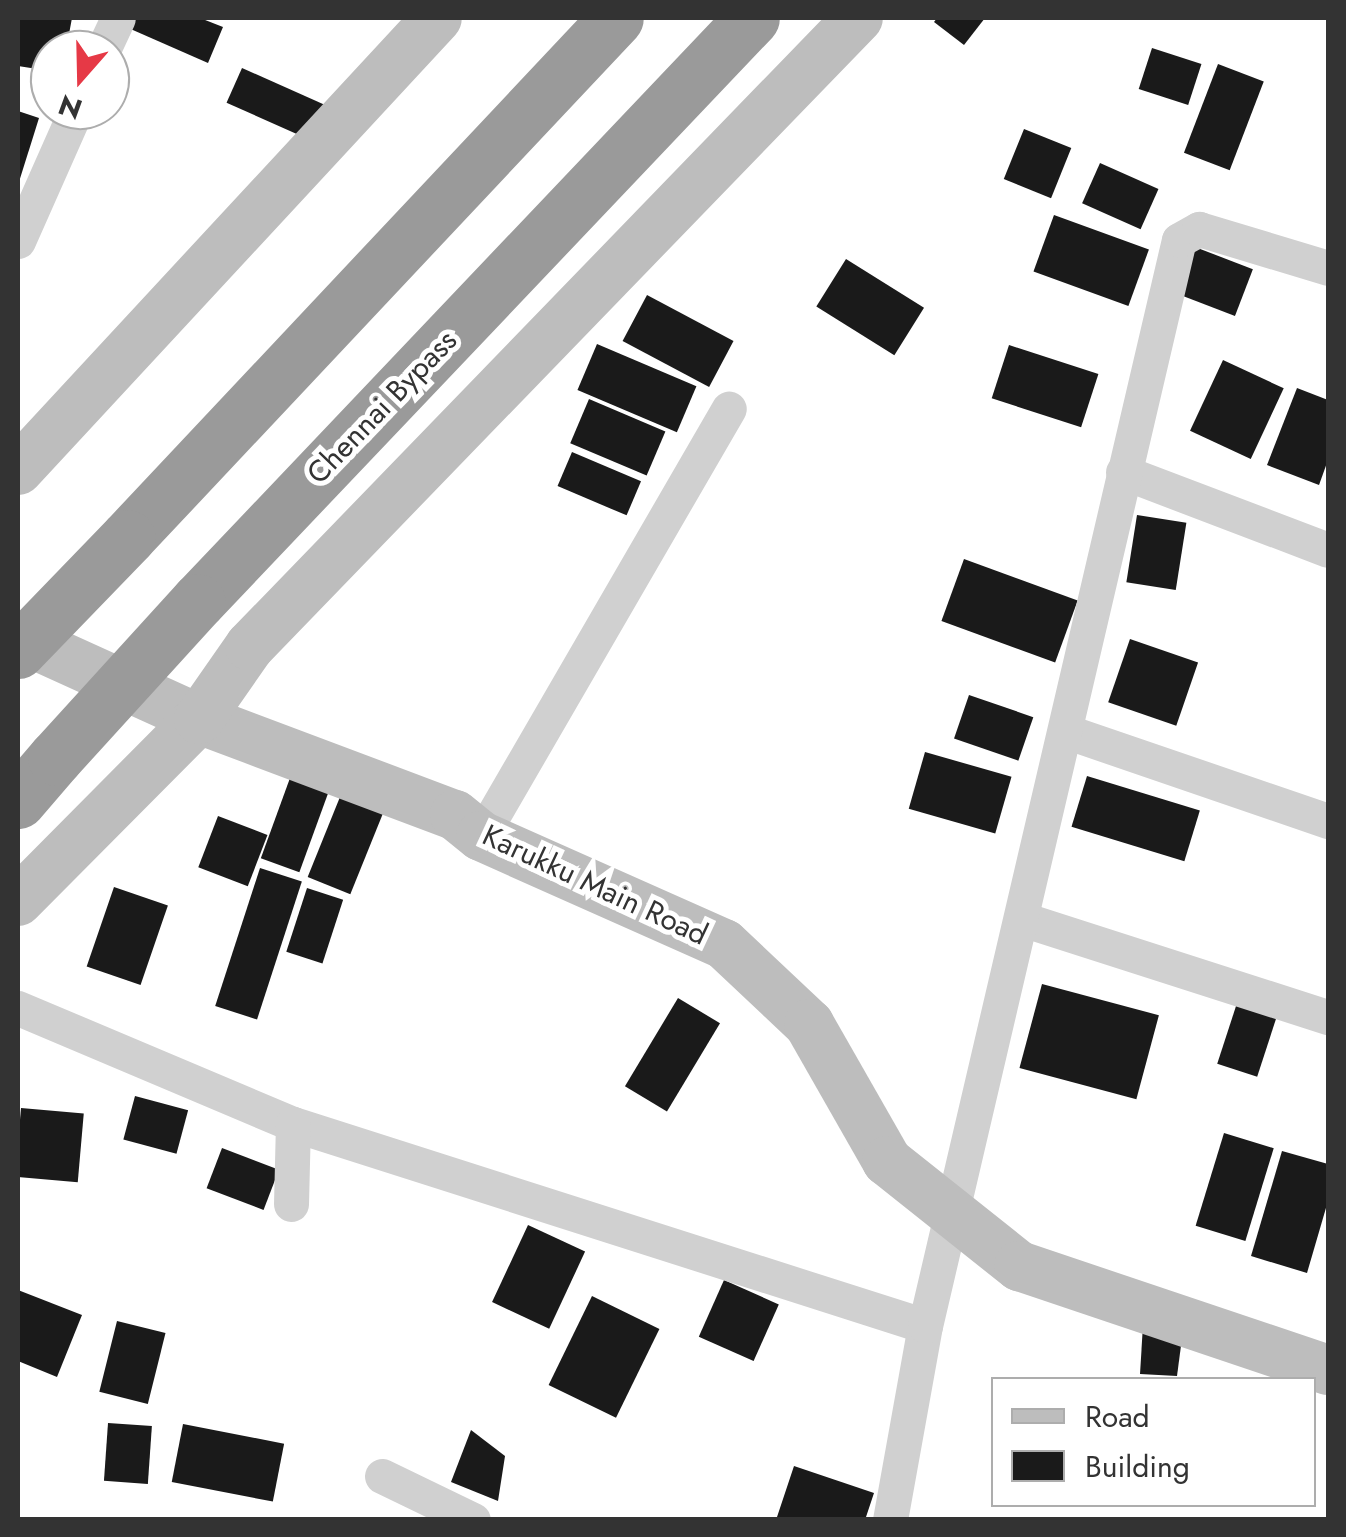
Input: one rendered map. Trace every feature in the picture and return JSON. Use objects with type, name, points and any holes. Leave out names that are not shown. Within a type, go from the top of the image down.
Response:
[{"type":"highway","points":[[18,651],[616,18]]},
{"type":"highway","name":"Chennai Bypass","points":[[18,800],[198,601],[752,18]]},
{"type":"street","points":[[18,470],[437,18]]},
{"type":"street","points":[[18,901],[199,718],[250,646],[858,18]]},
{"type":"street","points":[[18,241],[67,130]]},
{"type":"street","points":[[890,1520],[924,1326],[1068,732],[1122,472],[1179,240],[1187,230],[1328,268]]},
{"type":"street","points":[[480,836],[729,409]]},
{"type":"street","points":[[1122,472],[1328,550]]},
{"type":"street","name":"Karukku Main Road","points":[[18,637],[199,718],[455,814],[480,836],[724,944],[809,1024],[887,1161],[1019,1266],[1328,1370]]},
{"type":"street","points":[[1068,732],[1328,821]]},
{"type":"street","points":[[1022,919],[1328,1018]]},
{"type":"street","points":[[18,1008],[293,1124],[924,1326]]},
{"type":"street","points":[[291,1204],[293,1124]]},
{"type":"street","points":[[382,1476],[472,1520]]},
{"type":"building","points":[[18,18],[72,18],[70,30],[30,30],[30,68],[18,66]]},
{"type":"building","points":[[130,18],[200,18],[223,27],[208,63],[126,27]]},
{"type":"building","points":[[937,18],[985,18],[964,45],[934,22]]},
{"type":"building","points":[[1152,48],[1201,64],[1188,105],[1139,89]]},
{"type":"building","points":[[1218,64],[1264,82],[1230,170],[1184,153]]},
{"type":"building","points":[[242,68],[325,105],[310,140],[227,103]]},
{"type":"building","points":[[18,111],[30,115],[30,130],[35,130],[18,185]]},
{"type":"building","points":[[1024,129],[1071,148],[1051,198],[1004,179]]},
{"type":"building","points":[[1100,163],[1158,189],[1141,229],[1082,203]]},
{"type":"building","points":[[1054,215],[1149,250],[1128,306],[1033,271]]},
{"type":"building","points":[[1195,247],[1253,269],[1235,316],[1177,294]]},
{"type":"building","points":[[846,259],[924,308],[894,355],[816,306]]},
{"type":"building","points":[[647,295],[734,341],[709,387],[623,341]]},
{"type":"building","points":[[597,344],[696,386],[677,432],[577,390]]},
{"type":"building","points":[[1009,345],[1098,374],[1081,427],[992,398]]},
{"type":"building","points":[[1223,360],[1284,388],[1251,459],[1190,431]]},
{"type":"building","points":[[1297,388],[1328,400],[1328,460],[1319,485],[1267,465]]},
{"type":"building","points":[[589,399],[665,431],[647,476],[570,443]]},
{"type":"building","points":[[572,452],[641,481],[627,515],[558,486]]},
{"type":"building","points":[[1137,515],[1186,523],[1176,590],[1126,582]]},
{"type":"building","points":[[964,559],[1078,600],[1055,662],[941,621]]},
{"type":"building","points":[[1130,639],[1198,662],[1176,726],[1108,702]]},
{"type":"building","points":[[969,695],[1033,717],[1018,761],[954,738]]},
{"type":"building","points":[[925,752],[1012,777],[995,834],[909,809]]},
{"type":"building","points":[[294,767],[333,781],[299,872],[261,858]]},
{"type":"building","points":[[1087,776],[1200,810],[1184,861],[1072,827]]},
{"type":"building","points":[[344,787],[387,804],[350,894],[308,877]]},
{"type":"building","points":[[218,816],[267,835],[248,886],[198,867]]},
{"type":"building","points":[[260,868],[302,882],[257,1019],[215,1006]]},
{"type":"building","points":[[114,887],[168,906],[141,985],[87,966]]},
{"type":"building","points":[[307,888],[343,900],[322,963],[286,952]]},
{"type":"building","points":[[1042,984],[1159,1015],[1136,1099],[1019,1068]]},
{"type":"building","points":[[678,998],[720,1023],[667,1112],[625,1086]]},
{"type":"building","points":[[1237,1003],[1277,1016],[1257,1077],[1217,1064]]},
{"type":"building","points":[[135,1096],[188,1110],[176,1154],[123,1139]]},
{"type":"building","points":[[21,1108],[84,1113],[78,1182],[18,1177]]},
{"type":"building","points":[[1224,1133],[1274,1148],[1245,1241],[1196,1226]]},
{"type":"building","points":[[222,1148],[279,1170],[264,1210],[207,1188]]},
{"type":"building","points":[[1282,1151],[1328,1164],[1328,1201],[1307,1273],[1251,1256]]},
{"type":"building","points":[[528,1225],[585,1252],[549,1329],[492,1302]]},
{"type":"building","points":[[724,1280],[779,1304],[754,1361],[699,1337]]},
{"type":"building","points":[[18,1290],[82,1315],[57,1377],[18,1361]]},
{"type":"building","points":[[592,1296],[659,1329],[616,1418],[549,1385]]},
{"type":"building","points":[[117,1321],[166,1333],[148,1404],[99,1392]]},
{"type":"building","points":[[1143,1325],[1182,1338],[1177,1376],[1140,1374]]},
{"type":"building","points":[[108,1423],[152,1426],[148,1484],[104,1481]]},
{"type":"building","points":[[183,1424],[284,1444],[273,1502],[172,1482]]},
{"type":"building","points":[[471,1430],[505,1456],[498,1501],[451,1482]]},
{"type":"building","points":[[794,1466],[874,1493],[865,1520],[776,1520]]}]
